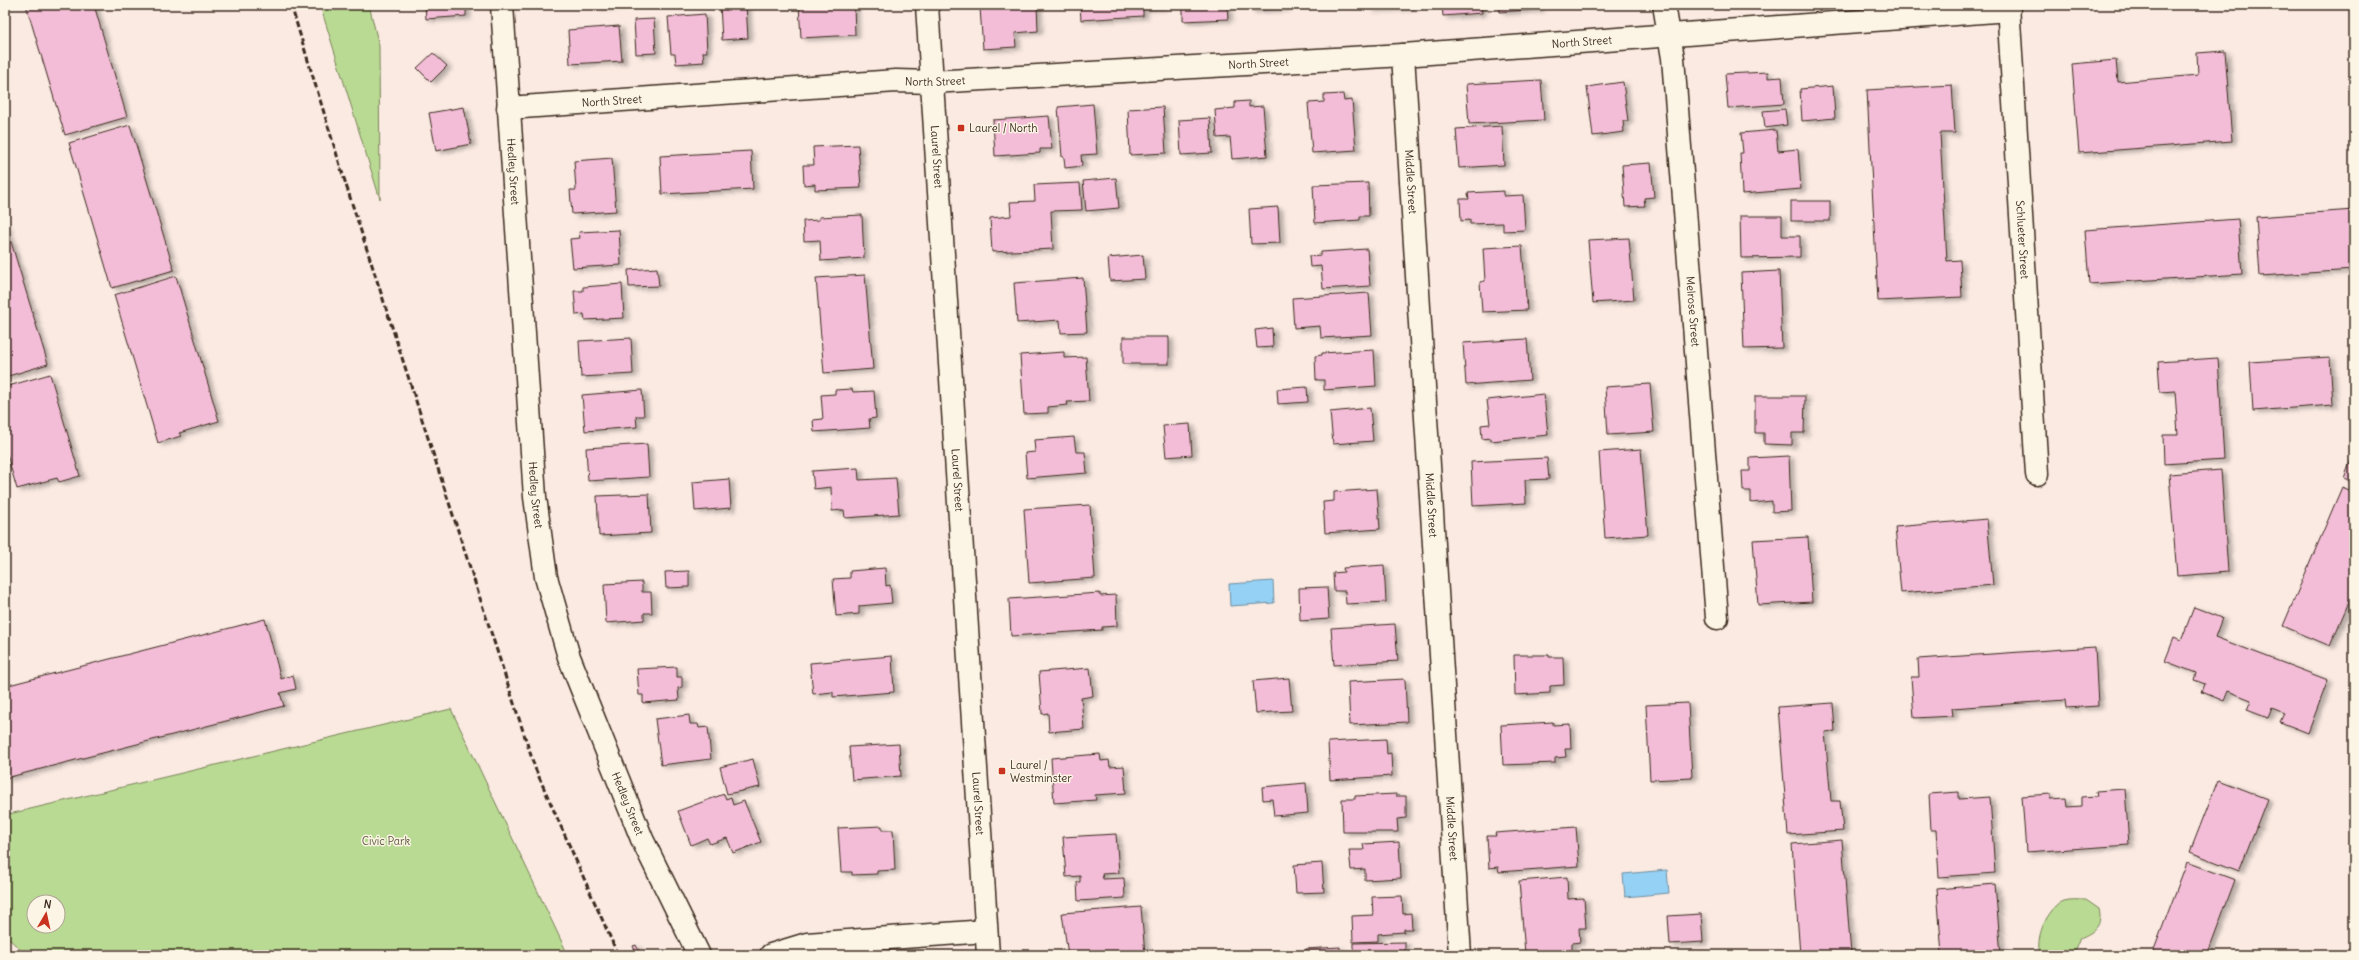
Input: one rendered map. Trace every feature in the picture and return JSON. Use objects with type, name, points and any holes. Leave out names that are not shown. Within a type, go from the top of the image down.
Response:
[{"type":"street","name":"Hedley Street","points":[[502,5],[535,497],[546,577],[569,657],[642,839],[698,955]]},
{"type":"street","name":"Laurel Street","points":[[927,5],[988,955]]},
{"type":"street","name":"Melrose Street","points":[[1664,5],[1673,58],[1716,618]]},
{"type":"street","name":"North Street","points":[[508,108],[896,81],[932,82],[1403,55],[2009,8]]},
{"type":"street","name":"Schlueter Street","points":[[2009,8],[2037,474]]},
{"type":"street","name":"Middle Street","points":[[1403,55],[1460,955]]},
{"type":"street","points":[[771,955],[807,944],[986,931]]},
{"type":"green space","points":[[320,5],[369,5],[379,46],[380,199]]},
{"type":"green space","name":"Civic Park","points":[[451,709],[568,955],[26,955],[5,935],[5,815]]},
{"type":"green space","points":[[2086,900],[2099,909],[2100,919],[2097,927],[2090,933],[2080,938],[2073,955],[2041,955],[2039,941],[2041,933],[2053,910],[2058,904],[2064,901]]},
{"type":"water","points":[[1273,581],[1274,603],[1230,606],[1229,584]]},
{"type":"water","points":[[1667,870],[1669,893],[1625,897],[1623,874]]},
{"type":"building","points":[[26,5],[94,5],[127,117],[65,135]]},
{"type":"building","points":[[425,5],[466,5],[466,16],[426,19]]},
{"type":"building","points":[[597,5],[618,5],[618,6],[597,7]]},
{"type":"building","points":[[720,5],[746,5],[748,38],[722,40]]},
{"type":"building","points":[[799,5],[854,5],[855,35],[801,38]]},
{"type":"building","points":[[1037,5],[1038,31],[1015,33],[1016,47],[983,49],[980,8]]},
{"type":"building","points":[[1080,5],[1163,5],[1163,7],[1143,8],[1143,16],[1081,20]]},
{"type":"building","points":[[1183,5],[1227,5],[1228,19],[1183,21]]},
{"type":"building","points":[[1249,5],[1285,5],[1285,8],[1250,10]]},
{"type":"building","points":[[1370,5],[1414,5],[1414,7],[1370,9]]},
{"type":"building","points":[[1442,5],[1481,5],[1482,13],[1443,16]]},
{"type":"building","points":[[1499,5],[1539,5],[1540,9],[1500,12]]},
{"type":"building","points":[[705,14],[707,52],[703,52],[704,62],[676,64],[675,54],[671,54],[668,17]]},
{"type":"building","points":[[654,19],[656,53],[636,54],[634,20]]},
{"type":"building","points":[[619,26],[622,61],[570,64],[568,30]]},
{"type":"building","points":[[2225,51],[2232,141],[2079,153],[2072,64],[2116,60],[2118,82],[2198,75],[2197,53]]},
{"type":"building","points":[[433,53],[447,66],[431,82],[417,68]]},
{"type":"building","points":[[1768,72],[1768,78],[1782,77],[1784,104],[1728,108],[1725,74]]},
{"type":"building","points":[[1541,80],[1544,120],[1469,124],[1466,84]]},
{"type":"building","points":[[1623,82],[1628,121],[1623,121],[1624,132],[1593,136],[1587,87]]},
{"type":"building","points":[[1952,85],[1955,133],[1940,133],[1947,261],[1960,260],[1962,297],[1878,301],[1867,90]]},
{"type":"building","points":[[1833,86],[1835,118],[1802,121],[1800,89]]},
{"type":"building","points":[[1343,94],[1344,101],[1352,100],[1356,150],[1312,153],[1308,103],[1324,102],[1324,95]]},
{"type":"building","points":[[1249,101],[1249,107],[1263,106],[1267,156],[1232,159],[1230,137],[1217,138],[1215,110],[1235,108],[1235,102]]},
{"type":"building","points":[[1093,104],[1097,154],[1081,155],[1082,166],[1065,168],[1064,157],[1062,157],[1058,107]]},
{"type":"building","points":[[464,107],[471,144],[436,151],[429,113]]},
{"type":"building","points":[[1163,107],[1166,153],[1130,155],[1128,109]]},
{"type":"building","points":[[1785,109],[1787,125],[1765,128],[1763,111]]},
{"type":"building","points":[[1049,116],[1052,149],[1040,149],[1040,153],[995,156],[993,120]]},
{"type":"building","points":[[1210,118],[1212,153],[1181,155],[1179,120]]},
{"type":"building","points":[[130,125],[174,270],[112,288],[69,143]]},
{"type":"building","points":[[1502,126],[1504,165],[1459,168],[1456,129]]},
{"type":"building","points":[[1776,130],[1778,151],[1798,149],[1801,189],[1742,194],[1740,153],[1743,153],[1741,133]]},
{"type":"building","points":[[858,145],[861,188],[815,190],[815,184],[804,185],[803,165],[814,165],[813,147]]},
{"type":"building","points":[[751,151],[753,189],[662,194],[660,156]]},
{"type":"building","points":[[612,158],[616,211],[572,214],[570,190],[576,190],[574,161]]},
{"type":"building","points":[[1651,163],[1654,197],[1644,198],[1645,206],[1625,207],[1622,165]]},
{"type":"building","points":[[1116,178],[1119,208],[1086,211],[1083,181]]},
{"type":"building","points":[[1080,183],[1082,210],[1051,211],[1053,249],[992,252],[990,218],[1011,216],[1010,202],[1035,201],[1034,185]]},
{"type":"building","points":[[1368,183],[1369,216],[1360,216],[1360,220],[1315,223],[1313,185]]},
{"type":"building","points":[[1504,191],[1504,196],[1523,195],[1525,230],[1503,231],[1503,223],[1470,224],[1470,220],[1461,221],[1460,199],[1469,199],[1468,193]]},
{"type":"building","points":[[1791,201],[1830,201],[1830,221],[1791,221]]},
{"type":"building","points":[[1278,207],[1280,243],[1251,244],[1249,209]]},
{"type":"building","points":[[2354,210],[2354,270],[2260,276],[2256,217]]},
{"type":"building","points":[[862,215],[864,258],[821,261],[820,240],[804,241],[803,221],[819,220],[819,217]]},
{"type":"building","points":[[1740,216],[1782,216],[1782,236],[1800,236],[1800,257],[1741,258]]},
{"type":"building","points":[[2238,219],[2242,274],[2089,284],[2085,230]]},
{"type":"building","points":[[5,222],[48,364],[5,377]]},
{"type":"building","points":[[619,230],[621,265],[573,268],[570,239],[580,238],[579,232]]},
{"type":"building","points":[[1629,238],[1634,300],[1593,303],[1588,240]]},
{"type":"building","points":[[1522,246],[1527,310],[1482,312],[1480,282],[1485,281],[1483,248]]},
{"type":"building","points":[[1367,249],[1370,286],[1323,289],[1321,266],[1310,267],[1309,256],[1321,255],[1321,252]]},
{"type":"building","points":[[1143,255],[1145,279],[1110,281],[1108,258]]},
{"type":"building","points":[[657,268],[659,286],[629,287],[628,270]]},
{"type":"building","points":[[1779,271],[1782,348],[1744,349],[1741,273]]},
{"type":"building","points":[[865,275],[873,369],[824,373],[816,278]]},
{"type":"building","points":[[176,276],[219,421],[179,433],[181,436],[158,443],[114,295]]},
{"type":"building","points":[[1083,278],[1087,332],[1061,333],[1060,320],[1017,323],[1014,283]]},
{"type":"building","points":[[622,284],[624,318],[585,320],[584,314],[576,315],[574,291],[583,291],[583,287]]},
{"type":"building","points":[[1369,293],[1372,335],[1321,338],[1320,326],[1294,328],[1292,298]]},
{"type":"building","points":[[1272,328],[1273,347],[1257,348],[1255,330]]},
{"type":"building","points":[[1123,337],[1169,337],[1169,364],[1123,364]]},
{"type":"building","points":[[631,338],[633,374],[581,377],[579,341]]},
{"type":"building","points":[[1527,339],[1530,380],[1466,385],[1463,343]]},
{"type":"building","points":[[1374,350],[1376,386],[1324,390],[1324,380],[1316,380],[1315,356],[1322,355],[1322,353]]},
{"type":"building","points":[[1064,352],[1064,358],[1086,357],[1089,401],[1067,402],[1068,405],[1048,407],[1048,413],[1024,414],[1020,355]]},
{"type":"building","points":[[2330,357],[2333,405],[2253,411],[2250,362]]},
{"type":"building","points":[[2218,358],[2224,460],[2164,464],[2163,435],[2178,435],[2175,391],[2160,392],[2158,362]]},
{"type":"building","points":[[50,374],[80,476],[59,482],[57,478],[17,489],[5,448],[5,387]]},
{"type":"building","points":[[1650,384],[1654,432],[1608,435],[1605,387]]},
{"type":"building","points":[[1307,387],[1308,402],[1278,404],[1277,389]]},
{"type":"building","points":[[852,389],[853,392],[874,391],[876,418],[869,419],[870,428],[814,432],[813,420],[823,419],[821,395],[835,394],[835,390]]},
{"type":"building","points":[[642,390],[644,416],[636,416],[637,427],[585,431],[582,395]]},
{"type":"building","points":[[1544,394],[1548,435],[1491,441],[1491,438],[1482,439],[1481,425],[1490,424],[1487,400]]},
{"type":"building","points":[[1755,396],[1805,396],[1804,433],[1792,433],[1792,445],[1764,444],[1764,433],[1755,433]]},
{"type":"building","points":[[1370,408],[1373,441],[1333,444],[1330,412]]},
{"type":"building","points":[[1190,424],[1192,455],[1166,457],[1163,426]]},
{"type":"building","points":[[1074,437],[1076,452],[1085,452],[1087,473],[1027,478],[1025,453],[1035,452],[1034,440]]},
{"type":"building","points":[[647,444],[649,477],[588,481],[586,448]]},
{"type":"building","points":[[1641,449],[1648,535],[1605,538],[1599,452]]},
{"type":"building","points":[[2354,453],[2354,483],[2344,478]]},
{"type":"building","points":[[1789,456],[1791,511],[1772,512],[1772,501],[1751,503],[1751,491],[1743,491],[1742,471],[1750,471],[1750,458]]},
{"type":"building","points":[[1547,458],[1549,479],[1525,480],[1526,503],[1473,506],[1471,462]]},
{"type":"building","points":[[858,468],[859,480],[896,478],[899,514],[845,518],[844,510],[832,511],[831,487],[814,489],[812,471]]},
{"type":"building","points":[[2221,470],[2228,572],[2177,576],[2169,474]]},
{"type":"building","points":[[729,479],[731,508],[695,511],[693,482]]},
{"type":"building","points":[[2342,487],[2354,492],[2354,590],[2330,646],[2283,626]]},
{"type":"building","points":[[1377,489],[1380,529],[1325,533],[1323,502],[1334,501],[1334,492]]},
{"type":"building","points":[[649,494],[651,533],[599,536],[597,496]]},
{"type":"building","points":[[1090,505],[1095,578],[1029,583],[1024,509]]},
{"type":"building","points":[[1987,519],[1993,585],[1901,593],[1895,527]]},
{"type":"building","points":[[1808,537],[1812,602],[1758,605],[1753,540]]},
{"type":"building","points":[[1384,565],[1386,602],[1346,604],[1345,591],[1334,591],[1333,573],[1344,572],[1343,568]]},
{"type":"building","points":[[885,568],[886,586],[890,585],[892,603],[859,606],[859,614],[836,616],[833,579],[850,578],[850,571]]},
{"type":"building","points":[[689,571],[689,587],[666,588],[665,572]]},
{"type":"building","points":[[642,582],[642,592],[651,592],[652,613],[644,613],[644,620],[606,623],[604,584]]},
{"type":"building","points":[[1327,587],[1329,619],[1300,621],[1299,588]]},
{"type":"building","points":[[1100,593],[1100,596],[1116,595],[1117,626],[1102,627],[1102,630],[1011,636],[1009,599]]},
{"type":"building","points":[[2194,607],[2222,618],[2215,637],[2328,680],[2308,733],[2280,722],[2284,713],[2272,708],[2268,718],[2247,710],[2251,700],[2228,691],[2224,701],[2202,692],[2205,684],[2194,680],[2196,673],[2165,661],[2174,638],[2181,641]]},
{"type":"building","points":[[265,619],[281,679],[293,675],[296,689],[280,693],[284,706],[6,778],[5,686]]},
{"type":"building","points":[[1395,624],[1398,661],[1334,665],[1331,628]]},
{"type":"building","points":[[2095,647],[2098,706],[2066,708],[2065,700],[1952,708],[1953,716],[1914,718],[1911,677],[1919,677],[1918,659]]},
{"type":"building","points":[[1514,655],[1549,655],[1549,657],[1563,657],[1564,685],[1550,686],[1550,693],[1515,695]]},
{"type":"building","points":[[892,656],[894,692],[833,697],[833,692],[813,694],[810,663]]},
{"type":"building","points":[[677,667],[677,677],[682,677],[682,687],[678,688],[679,700],[643,703],[643,695],[639,695],[637,669]]},
{"type":"building","points":[[1090,668],[1093,696],[1081,698],[1084,729],[1049,732],[1048,713],[1042,714],[1039,672]]},
{"type":"building","points":[[1289,678],[1292,711],[1256,713],[1253,681]]},
{"type":"building","points":[[1405,679],[1407,722],[1350,725],[1348,682]]},
{"type":"building","points":[[1688,703],[1692,778],[1650,780],[1646,705]]},
{"type":"building","points":[[1833,703],[1835,731],[1825,732],[1831,801],[1840,801],[1843,831],[1788,835],[1778,707]]},
{"type":"building","points":[[689,715],[690,724],[698,724],[699,728],[708,727],[711,759],[661,765],[655,719]]},
{"type":"building","points":[[1553,722],[1553,725],[1570,724],[1571,749],[1565,749],[1566,757],[1555,758],[1555,763],[1503,765],[1501,725]]},
{"type":"building","points":[[1386,739],[1387,754],[1391,753],[1392,776],[1330,780],[1328,742]]},
{"type":"building","points":[[899,744],[901,776],[852,780],[849,747]]},
{"type":"building","points":[[1100,754],[1101,761],[1109,760],[1110,767],[1124,766],[1126,793],[1095,795],[1096,800],[1054,803],[1051,758]]},
{"type":"building","points":[[753,759],[760,787],[727,794],[720,767]]},
{"type":"building","points":[[2218,780],[2267,799],[2239,871],[2190,852]]},
{"type":"building","points":[[1306,783],[1308,813],[1274,816],[1272,799],[1263,800],[1262,787]]},
{"type":"building","points":[[2125,789],[2129,845],[2026,852],[2022,796],[2051,794],[2051,799],[2066,798],[2067,807],[2082,806],[2082,797],[2097,796],[2096,791]]},
{"type":"building","points":[[1959,792],[1959,799],[1990,797],[1995,873],[1939,877],[1936,830],[1931,830],[1929,794]]},
{"type":"building","points":[[724,794],[726,799],[731,797],[733,805],[744,801],[761,842],[733,853],[727,838],[710,844],[707,838],[691,845],[678,811]]},
{"type":"building","points":[[1396,794],[1396,796],[1406,796],[1406,818],[1397,819],[1398,832],[1343,832],[1342,799],[1355,799],[1355,796]]},
{"type":"building","points":[[882,826],[882,830],[893,830],[895,870],[877,871],[877,874],[852,875],[852,872],[841,872],[838,828]]},
{"type":"building","points":[[1576,827],[1579,866],[1499,872],[1498,867],[1489,868],[1487,836],[1496,836],[1495,833]]},
{"type":"building","points":[[1116,834],[1119,873],[1102,874],[1103,879],[1124,878],[1125,898],[1078,901],[1077,882],[1080,882],[1080,876],[1066,877],[1063,837]]},
{"type":"building","points":[[1842,840],[1851,955],[1800,955],[1792,844]]},
{"type":"building","points":[[1399,842],[1401,878],[1365,880],[1365,869],[1351,870],[1349,850],[1364,850],[1363,844]]},
{"type":"building","points":[[2187,862],[2235,880],[2207,955],[2152,955]]},
{"type":"building","points":[[1322,863],[1324,892],[1296,893],[1294,865]]},
{"type":"building","points":[[1567,877],[1568,899],[1584,898],[1586,928],[1579,928],[1580,942],[1572,943],[1572,950],[1525,953],[1519,881]]},
{"type":"building","points":[[1995,884],[2001,955],[1942,955],[1937,889]]},
{"type":"building","points":[[1402,896],[1403,914],[1411,913],[1412,929],[1404,929],[1404,932],[1378,934],[1378,941],[1353,942],[1352,916],[1373,915],[1372,897]]},
{"type":"building","points":[[1141,907],[1145,955],[1068,955],[1062,913]]},
{"type":"building","points":[[1701,914],[1703,942],[1670,944],[1668,916]]},
{"type":"building","points":[[1405,942],[1405,955],[1354,955],[1354,943]]},
{"type":"building","points":[[636,945],[640,953],[637,955],[633,946]]},
{"type":"building","points":[[1340,947],[1340,955],[1306,955],[1306,949]]},
{"type":"railway","points":[[291,5],[347,188],[535,768],[618,955]]},
{"type":"place","name":"Laurel / North","points":[[961,128]]},
{"type":"place","name":"Laurel / Westminster","points":[[1002,771]]}]
